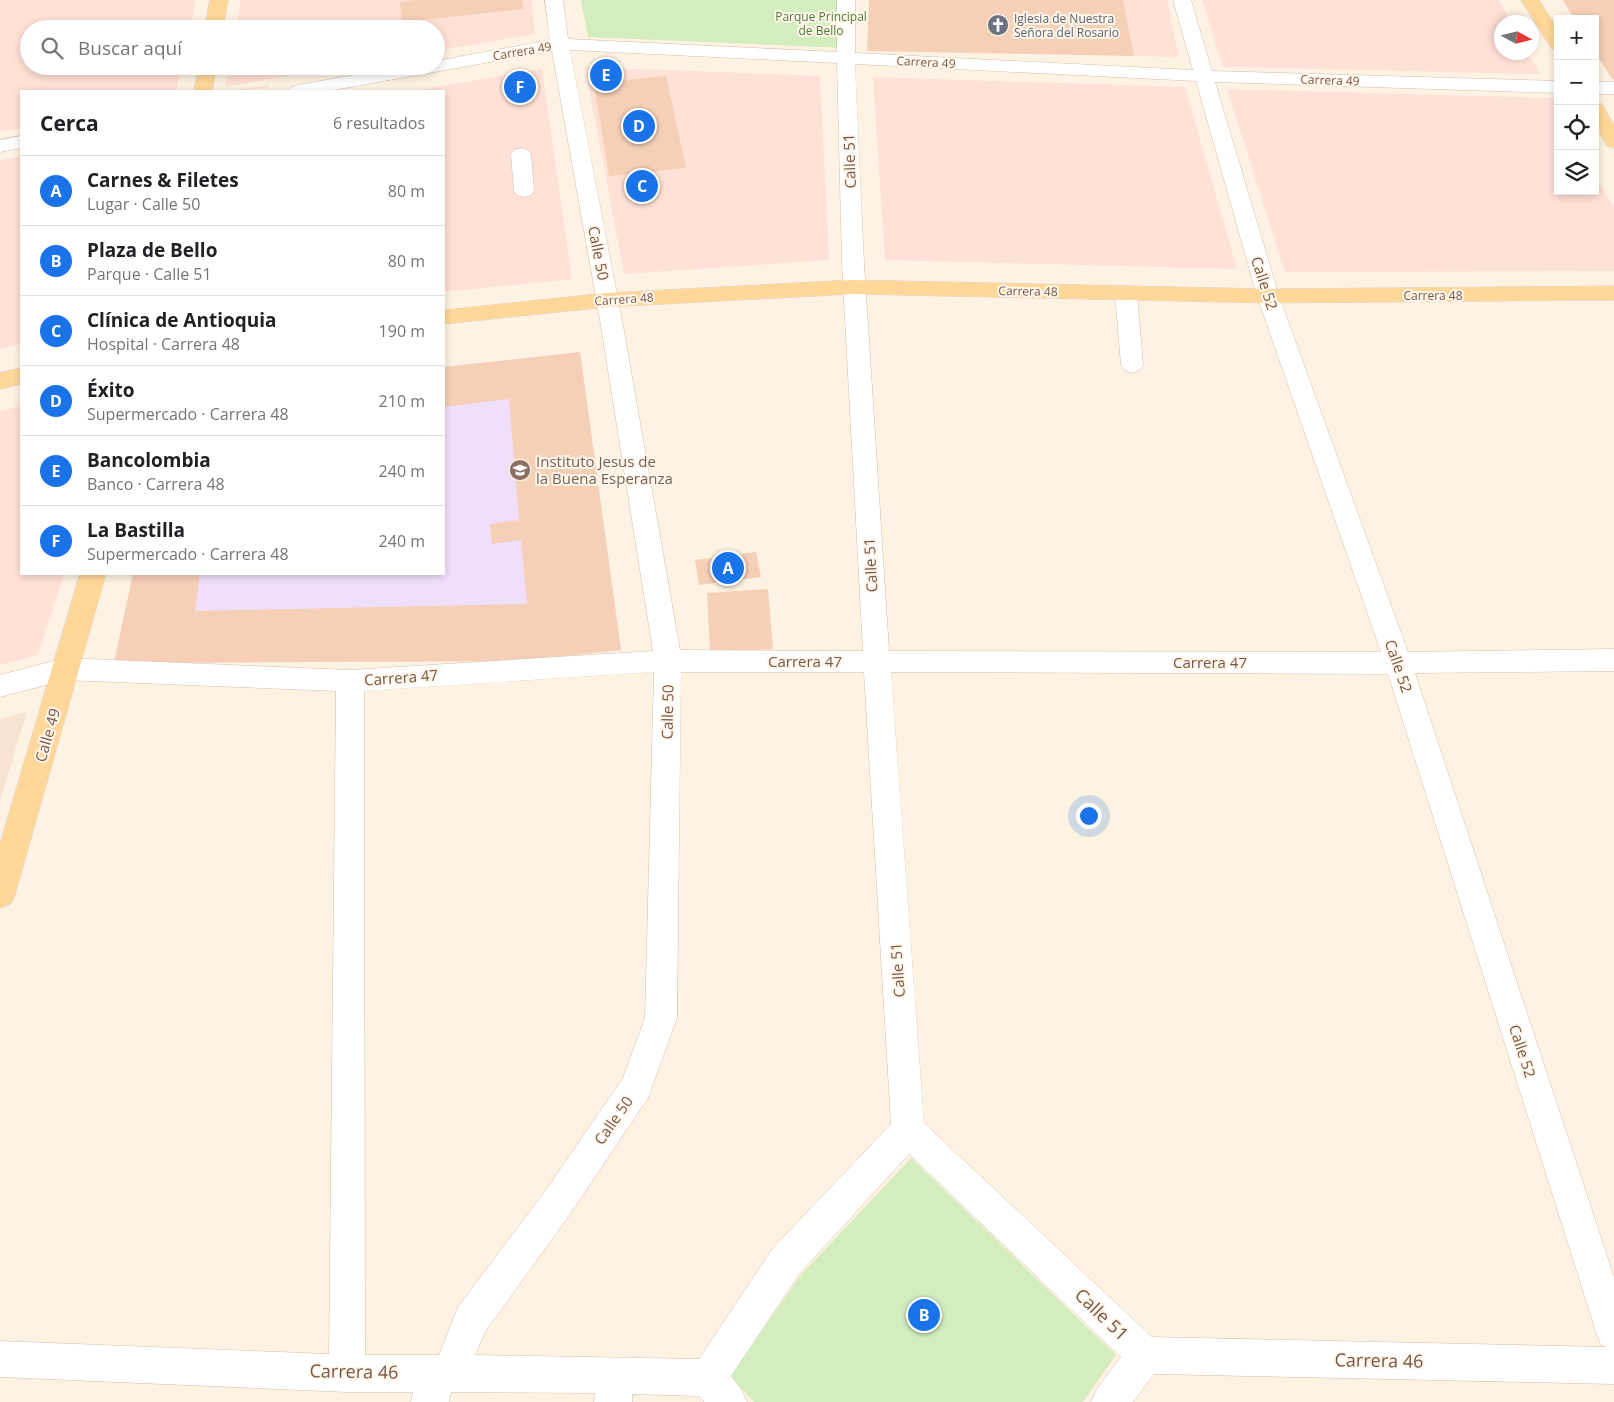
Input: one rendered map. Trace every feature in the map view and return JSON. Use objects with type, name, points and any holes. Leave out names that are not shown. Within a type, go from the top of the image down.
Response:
[{"type":"main road","points":[[216,20],[219,0]]},
{"type":"main road","points":[[1530,0],[1554,39]]},
{"type":"main road","points":[[203,90],[206,75]]},
{"type":"main road","points":[[1599,115],[1614,142]]},
{"type":"main road","name":"Carrera 48","points":[[445,316],[608,300],[853,287],[1268,296],[1614,293]]},
{"type":"main road","points":[[0,381],[20,376]]},
{"type":"main road","name":"Calle 49","points":[[0,895],[93,575]]},
{"type":"street","name":"Calle 50","points":[[439,1382],[471,1320],[558,1202],[636,1087],[661,1018],[668,661],[608,300],[560,44],[554,0]]},
{"type":"street","name":"Calle 51","points":[[846,0],[845,58],[853,287],[908,1130],[1145,1355]]},
{"type":"street","name":"Calle 52","points":[[1182,0],[1268,296],[1398,663],[1614,1332]]},
{"type":"street","name":"Carrera 49","points":[[445,65],[560,44],[1204,76],[1554,86]]},
{"type":"street","name":"Carrera 49","points":[[304,90],[387,75]]},
{"type":"street","points":[[1599,88],[1614,88]]},
{"type":"street","points":[[0,146],[20,142]]},
{"type":"street","points":[[521,154],[524,191]]},
{"type":"street","points":[[1126,293],[1132,365]]},
{"type":"street","name":"Carrera 47","points":[[0,686],[66,668],[350,681],[668,661],[876,660],[1398,663],[1614,660]]},
{"type":"street","points":[[347,1373],[350,681]]},
{"type":"street","points":[[718,1390],[786,1261],[908,1130]]},
{"type":"street","points":[[1110,1402],[1145,1355]]},
{"type":"street","name":"Carrera 46","points":[[1145,1355],[1614,1366]]},
{"type":"street","name":"Carrera 46","points":[[0,1359],[347,1373],[439,1382],[718,1390]]},
{"type":"shaded area","points":[[0,0],[196,0],[192,20],[20,20],[20,75],[180,75],[176,90],[20,90],[20,128],[0,132]]},
{"type":"shaded area","points":[[241,0],[532,0],[535,34],[445,49],[445,20],[238,20]]},
{"type":"shaded area","points":[[1123,0],[1167,0],[1179,57],[1134,56]]},
{"type":"shaded area","points":[[1202,0],[1499,0],[1507,15],[1494,15],[1494,60],[1532,60],[1540,74],[1223,67]]},
{"type":"shaded area","points":[[585,67],[820,76],[829,260],[624,274]]},
{"type":"shaded area","points":[[542,69],[572,279],[445,292],[445,90],[419,90]]},
{"type":"shaded area","points":[[227,75],[294,75],[225,87]]},
{"type":"shaded area","points":[[873,77],[1185,87],[1237,269],[885,260]]},
{"type":"shaded area","points":[[1227,89],[1553,98],[1554,195],[1599,195],[1599,182],[1614,208],[1614,271],[1285,272]]},
{"type":"shaded area","points":[[20,156],[20,344],[0,349],[0,161]]},
{"type":"shaded area","name":"Instituto Jesus de la Buena Esperanza","points":[[580,352],[621,650],[517,661],[114,663],[133,575],[445,575],[445,367]]},
{"type":"shaded area","points":[[20,406],[20,575],[64,575],[38,655],[0,665],[0,411]]},
{"type":"shaded area","points":[[27,712],[0,800],[0,719]]},
{"type":"green space","name":"Parque Principal de Bello","points":[[581,0],[846,0],[845,48],[588,37]]},
{"type":"green space","points":[[911,1158],[1116,1355],[1083,1402],[754,1402],[730,1376],[801,1275]]},
{"type":"building","points":[[415,0],[522,0],[524,9],[421,20],[402,20],[400,2]]},
{"type":"building","name":"Iglesia de Nuestra Señora del Rosario","points":[[869,0],[1123,0],[1134,56],[867,51]]},
{"type":"building","points":[[1563,0],[1614,0],[1614,79],[1612,79],[1599,58],[1599,15],[1572,15]]},
{"type":"building","points":[[666,76],[686,168],[609,176],[594,83]]},
{"type":"building","name":"Instituto Jesus de la Buena Esperanza","points":[[580,352],[621,650],[517,661],[114,663],[133,575],[200,575],[195,611],[527,604],[521,540],[492,544],[490,524],[519,520],[509,399],[445,407],[445,367]]},
{"type":"building","points":[[756,552],[761,577],[699,585],[695,560]]},
{"type":"building","points":[[768,589],[773,649],[710,652],[707,593]]},
{"type":"place","name":"Iglesia de Nuestra Señora del Rosario","points":[[998,25]]},
{"type":"place","name":"Bancolombia","points":[[606,75]]},
{"type":"place","name":"La Bastilla","points":[[520,87]]},
{"type":"place","name":"Éxito","points":[[639,126]]},
{"type":"place","name":"Clínica de Antioquia","points":[[642,186]]},
{"type":"place","name":"Instituto Jesus de la Buena Esperanza","points":[[520,470]]},
{"type":"place","name":"Carnes & Filetes","points":[[728,568]]},
{"type":"place","name":"Plaza de Bello","points":[[924,1315]]}]
